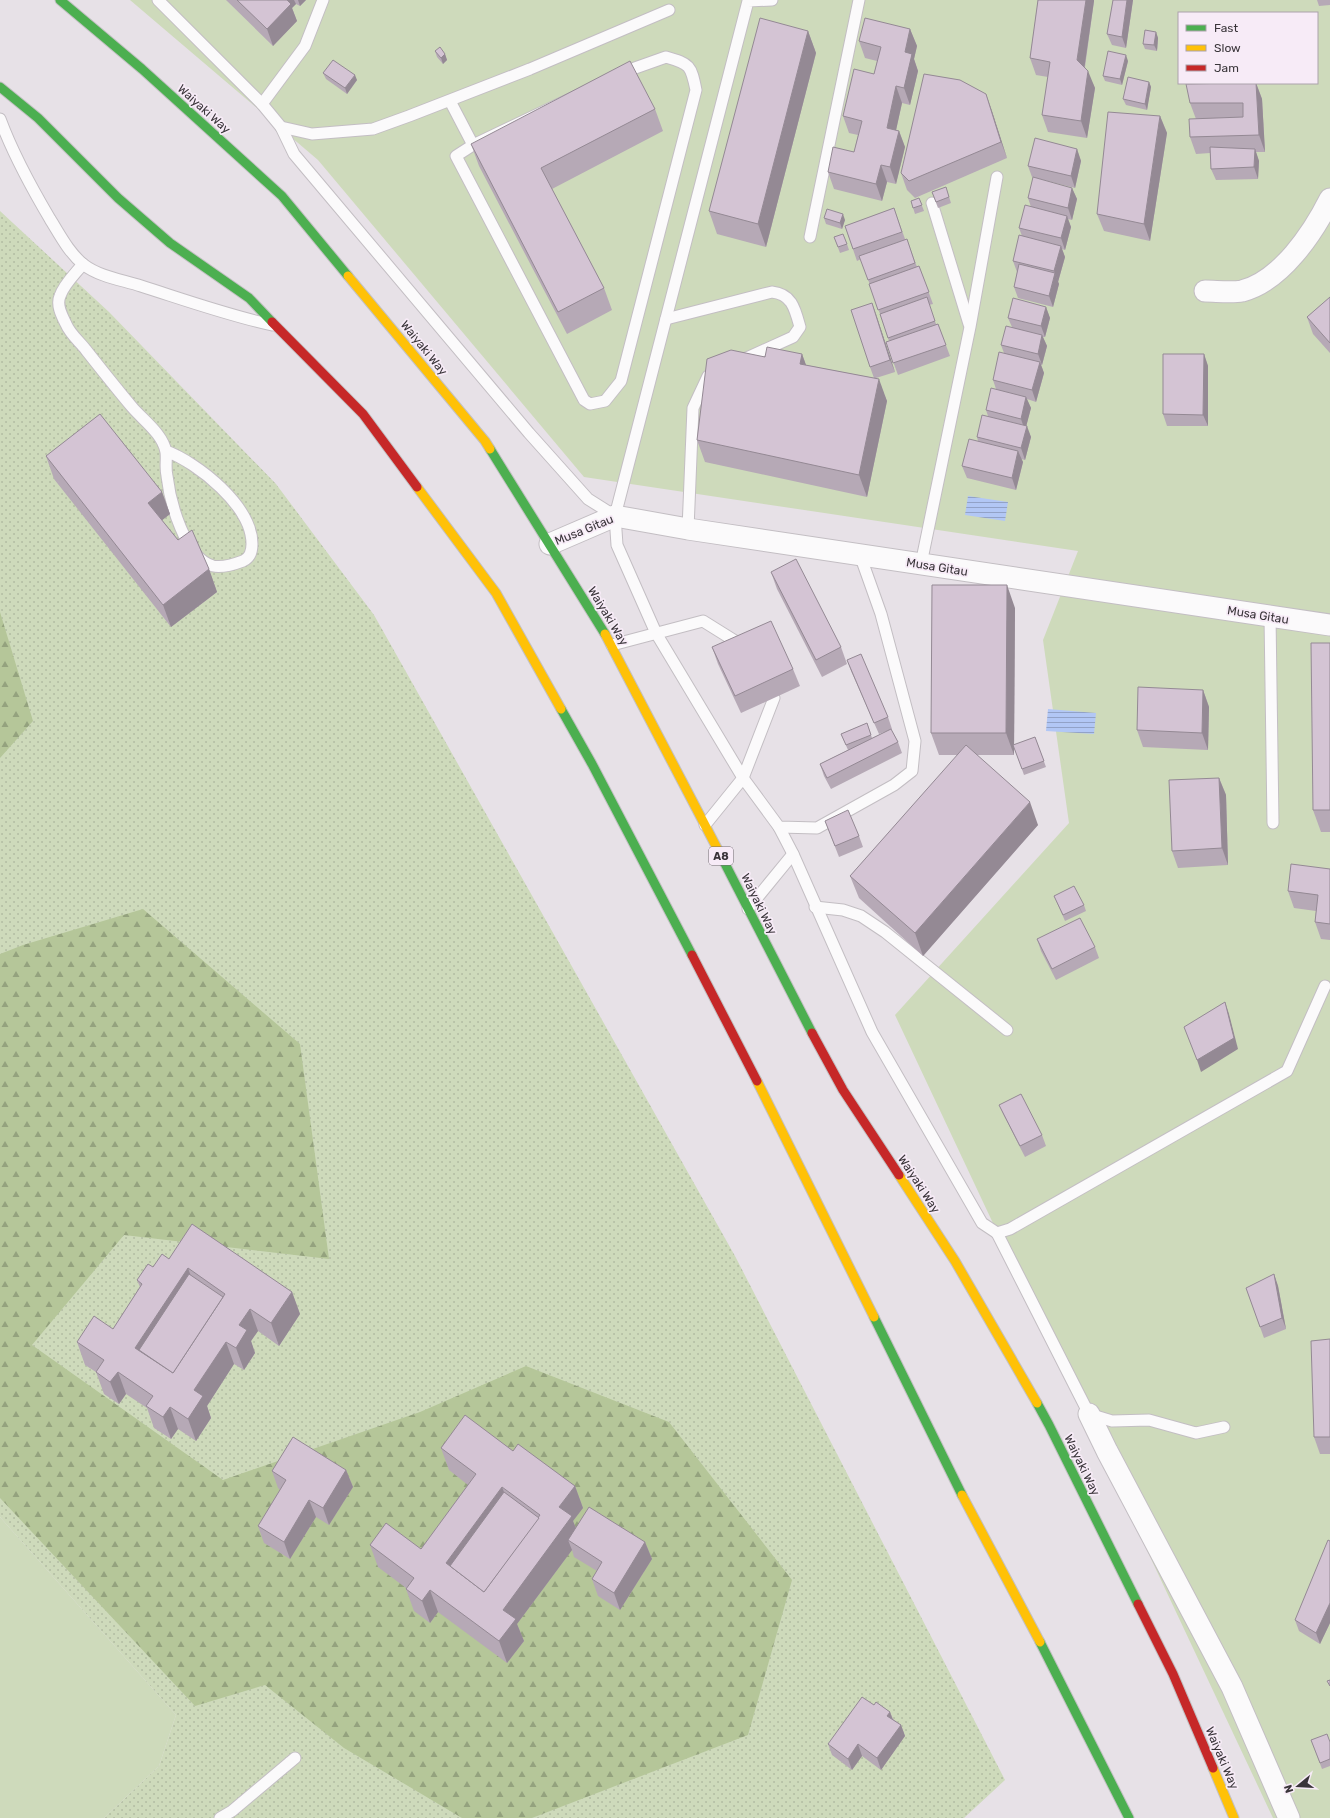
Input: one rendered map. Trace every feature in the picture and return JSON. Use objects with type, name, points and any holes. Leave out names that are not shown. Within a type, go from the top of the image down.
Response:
[{"type":"highway","name":"Waiyaki Way","points":[[60,0],[142,69],[282,196],[485,441],[612,645],[789,990],[843,1090],[955,1261],[1049,1425],[1173,1674],[1234,1818]]},
{"type":"highway","points":[[0,87],[38,118],[118,198],[141,218],[170,243],[249,298],[277,326],[363,414],[496,593],[592,764],[778,1121],[953,1478],[1057,1674],[1129,1818]]},
{"type":"street","points":[[1205,292],[1241,291],[1262,282],[1280,267],[1305,241],[1330,199]]},
{"type":"street","name":"Musa Gitau","points":[[550,544],[615,516],[688,529],[1330,625]]},
{"type":"street","points":[[1089,1414],[1107,1451],[1232,1687],[1289,1818]]},
{"type":"lane","points":[[158,0],[262,104],[281,127],[294,154],[529,433],[588,499],[615,516]]},
{"type":"lane","points":[[262,104],[305,46],[323,0]]},
{"type":"lane","points":[[772,0],[748,0],[615,516],[617,546],[656,633],[743,778],[779,827],[793,854],[872,1032],[982,1223],[996,1233],[1089,1414],[1112,1422],[1149,1420],[1196,1433],[1224,1427]]},
{"type":"lane","points":[[810,237],[858,0]]},
{"type":"lane","points":[[281,127],[312,134],[367,130],[402,119],[530,70],[669,10]]},
{"type":"lane","points":[[666,57],[685,62],[693,72],[696,90],[621,382],[605,401],[590,404],[584,400],[456,156],[473,145],[635,68],[666,57]]},
{"type":"lane","points":[[450,101],[473,145]]},
{"type":"lane","points":[[0,119],[11,148],[32,188],[65,243],[83,264],[90,269],[109,277],[210,309],[277,326]]},
{"type":"lane","points":[[921,564],[970,327],[996,177]]},
{"type":"lane","points":[[932,202],[970,327]]},
{"type":"lane","points":[[83,264],[59,296],[59,308],[66,326],[159,437],[166,451],[166,475],[172,502],[182,529],[197,556],[214,566],[230,565],[247,559],[252,552],[252,533],[247,521],[233,500],[181,457],[166,451]]},
{"type":"lane","points":[[666,319],[772,292],[781,293],[790,301],[796,311],[800,327],[793,337],[708,376],[693,408],[688,529]]},
{"type":"lane","points":[[779,827],[817,828],[894,785],[912,771],[915,741],[881,614],[860,555]]},
{"type":"lane","points":[[1270,616],[1273,823]]},
{"type":"lane","points":[[612,645],[703,621],[749,650]]},
{"type":"lane","points":[[705,825],[743,778],[774,698]]},
{"type":"lane","points":[[748,908],[793,854]]},
{"type":"lane","points":[[816,907],[843,910],[861,916],[885,932],[1006,1030]]},
{"type":"lane","points":[[996,1233],[1010,1228],[1287,1071],[1325,986]]},
{"type":"lane","points":[[220,1818],[232,1811],[295,1758]]},
{"type":"green space","points":[[130,0],[1330,0],[1330,1818],[1273,1818],[895,1015],[1069,823],[1043,640],[1078,551],[584,477],[318,160]]},
{"type":"green space","points":[[0,211],[109,312],[276,484],[374,615],[735,1256],[1005,1780],[964,1818],[104,1818],[159,1766],[176,1715],[0,1517]]},
{"type":"green space","points":[[0,612],[33,721],[0,758]]},
{"type":"green space","points":[[143,909],[300,1044],[329,1259],[124,1235],[32,1345],[223,1480],[420,1412],[526,1366],[669,1422],[792,1580],[748,1735],[532,1818],[462,1818],[344,1748],[265,1685],[195,1706],[0,1498],[0,954],[23,945]]},
{"type":"green space","points":[[0,1517],[176,1715],[159,1766],[104,1818],[0,1818]]},
{"type":"water","points":[[968,496],[1008,502],[1005,521],[965,515]]},
{"type":"water","points":[[1048,709],[1096,713],[1094,734],[1046,731]]},
{"type":"building","points":[[237,0],[287,0],[291,4],[267,29]]},
{"type":"building","points":[[1038,0],[1086,0],[1077,60],[1088,71],[1081,121],[1042,115],[1050,62],[1030,58]]},
{"type":"building","points":[[1113,0],[1127,0],[1122,37],[1107,34]]},
{"type":"building","points":[[760,18],[808,31],[758,224],[709,211]]},
{"type":"building","points":[[865,18],[910,29],[905,52],[912,54],[904,88],[896,86],[887,128],[899,131],[890,167],[881,165],[876,184],[828,172],[833,147],[854,152],[862,121],[843,116],[854,69],[874,74],[881,47],[859,41]]},
{"type":"building","points":[[1145,30],[1156,32],[1154,45],[1143,44]]},
{"type":"building","points":[[440,47],[445,54],[441,58],[435,51]]},
{"type":"building","points":[[1108,51],[1126,55],[1120,79],[1103,76]]},
{"type":"building","points":[[333,60],[355,75],[345,88],[323,73]]},
{"type":"building","points":[[630,61],[655,109],[541,168],[604,288],[558,312],[471,144]]},
{"type":"building","points":[[924,74],[960,80],[986,94],[1001,142],[909,181],[901,173]]},
{"type":"building","points":[[1128,77],[1149,82],[1145,104],[1123,99]]},
{"type":"building","points":[[1186,84],[1256,84],[1259,135],[1190,137],[1189,119],[1243,117],[1243,103],[1190,103]]},
{"type":"building","points":[[1108,112],[1160,116],[1144,224],[1097,214]]},
{"type":"building","points":[[1035,138],[1077,149],[1071,176],[1028,166]]},
{"type":"building","points":[[1210,147],[1255,149],[1254,167],[1211,169]]},
{"type":"building","points":[[1033,177],[1072,188],[1068,208],[1028,198]]},
{"type":"building","points":[[946,187],[949,197],[936,202],[932,192]]},
{"type":"building","points":[[919,198],[922,205],[913,208],[911,201]]},
{"type":"building","points":[[1025,205],[1067,216],[1061,238],[1019,228]]},
{"type":"building","points":[[894,208],[902,232],[853,249],[845,226]]},
{"type":"building","points":[[827,209],[843,214],[840,223],[824,218]]},
{"type":"building","points":[[843,234],[847,244],[838,247],[834,237]]},
{"type":"building","points":[[1019,235],[1061,246],[1054,271],[1013,261]]},
{"type":"building","points":[[907,239],[915,263],[868,280],[859,256]]},
{"type":"building","points":[[1019,264],[1055,273],[1049,296],[1014,287]]},
{"type":"building","points":[[919,266],[929,292],[878,310],[869,284]]},
{"type":"building","points":[[927,297],[935,321],[888,338],[880,314]]},
{"type":"building","points":[[1330,297],[1330,343],[1307,317]]},
{"type":"building","points":[[1013,298],[1046,307],[1041,326],[1008,318]]},
{"type":"building","points":[[872,303],[890,360],[870,367],[851,310]]},
{"type":"building","points":[[938,324],[946,345],[893,363],[886,342]]},
{"type":"building","points":[[1006,326],[1042,335],[1038,354],[1001,345]]},
{"type":"building","points":[[767,347],[802,354],[800,364],[879,379],[859,475],[697,440],[707,359],[731,350],[765,357]]},
{"type":"building","points":[[999,352],[1040,362],[1032,390],[993,380]]},
{"type":"building","points":[[1163,354],[1204,354],[1203,415],[1163,414]]},
{"type":"building","points":[[991,388],[1026,397],[1021,419],[986,410]]},
{"type":"building","points":[[100,414],[162,492],[148,503],[178,540],[192,530],[209,569],[163,605],[46,456]]},
{"type":"building","points":[[982,415],[1027,426],[1021,448],[977,437]]},
{"type":"building","points":[[969,439],[1018,451],[1012,478],[962,466]]},
{"type":"building","points":[[796,559],[841,647],[816,660],[771,572]]},
{"type":"building","points":[[932,585],[1007,585],[1006,733],[931,733]]},
{"type":"building","points":[[771,621],[793,669],[735,696],[712,647]]},
{"type":"building","points":[[1311,643],[1330,643],[1330,810],[1313,810]]},
{"type":"building","points":[[861,654],[888,717],[874,723],[847,660]]},
{"type":"building","points":[[1138,687],[1203,690],[1202,733],[1137,730]]},
{"type":"building","points":[[867,723],[871,735],[846,745],[841,734]]},
{"type":"building","points":[[891,729],[898,742],[827,778],[820,764]]},
{"type":"building","points":[[1035,737],[1044,761],[1022,769],[1013,745]]},
{"type":"building","points":[[966,745],[1030,802],[915,933],[850,876]]},
{"type":"building","points":[[1219,778],[1222,848],[1172,851],[1169,780]]},
{"type":"building","points":[[848,810],[859,836],[835,846],[825,821]]},
{"type":"building","points":[[1291,864],[1330,869],[1330,924],[1315,922],[1318,895],[1288,891]]},
{"type":"building","points":[[1074,886],[1084,905],[1063,915],[1054,896]]},
{"type":"building","points":[[1080,918],[1095,947],[1052,969],[1037,939]]},
{"type":"building","points":[[1225,1002],[1234,1038],[1197,1060],[1184,1027]]},
{"type":"building","points":[[1021,1094],[1042,1135],[1020,1146],[999,1105]]},
{"type":"building","points":[[192,1224],[292,1292],[271,1323],[250,1309],[239,1325],[247,1330],[236,1348],[226,1342],[194,1390],[203,1396],[188,1419],[170,1407],[163,1417],[146,1406],[153,1396],[118,1372],[110,1382],[96,1372],[104,1360],[77,1342],[94,1316],[113,1329],[142,1284],[137,1280],[148,1264],[153,1267],[162,1254],[169,1259]],"holes":[[[188,1268],[225,1294],[173,1373],[135,1348]]]},
{"type":"building","points":[[189,1274],[223,1297],[173,1373],[139,1350]]},
{"type":"building","points":[[1274,1274],[1282,1318],[1260,1327],[1246,1288]]},
{"type":"building","points":[[1330,1339],[1330,1437],[1314,1437],[1311,1341]]},
{"type":"building","points":[[465,1415],[513,1451],[518,1444],[575,1486],[559,1507],[572,1516],[503,1610],[516,1619],[499,1641],[430,1590],[422,1601],[406,1589],[414,1578],[370,1545],[386,1523],[421,1549],[476,1474],[441,1448]],"holes":[[[502,1487],[540,1515],[484,1592],[446,1563]]]},
{"type":"building","points":[[293,1437],[346,1470],[323,1508],[309,1500],[284,1542],[258,1526],[286,1480],[272,1471]]},
{"type":"building","points":[[504,1492],[539,1518],[484,1592],[450,1566]]},
{"type":"building","points":[[589,1507],[645,1542],[614,1593],[592,1579],[602,1562],[568,1540]]},
{"type":"building","points":[[1328,1540],[1330,1541],[1330,1603],[1316,1633],[1295,1620]]},
{"type":"building","points":[[862,1697],[874,1705],[876,1702],[890,1712],[887,1716],[901,1725],[877,1758],[858,1744],[848,1759],[828,1744]]},
{"type":"building","points":[[1327,1734],[1330,1742],[1330,1759],[1320,1763],[1311,1740]]},
{"type":"traffic: fast","points":[[60,0],[142,69],[282,196],[348,276]]},
{"type":"traffic: fast","points":[[0,87],[38,118],[118,198],[170,243],[249,298],[272,322]]},
{"type":"traffic: fast","points":[[490,449],[605,634]]},
{"type":"traffic: fast","points":[[561,709],[592,764],[692,955]]},
{"type":"traffic: fast","points":[[718,850],[812,1033]]},
{"type":"traffic: fast","points":[[874,1317],[962,1495]]},
{"type":"traffic: fast","points":[[1037,1403],[1138,1604]]},
{"type":"traffic: fast","points":[[1040,1642],[1129,1818]]},
{"type":"traffic: slow","points":[[348,276],[485,441],[490,449]]},
{"type":"traffic: slow","points":[[417,487],[496,593],[561,709]]},
{"type":"traffic: slow","points":[[605,634],[718,850]]},
{"type":"traffic: slow","points":[[757,1081],[874,1317]]},
{"type":"traffic: slow","points":[[899,1175],[955,1261],[1037,1403]]},
{"type":"traffic: slow","points":[[962,1495],[1040,1642]]},
{"type":"traffic: slow","points":[[1213,1768],[1234,1818]]},
{"type":"traffic: jam","points":[[272,322],[363,414],[417,487]]},
{"type":"traffic: jam","points":[[692,955],[757,1081]]},
{"type":"traffic: jam","points":[[812,1033],[843,1090],[899,1175]]},
{"type":"traffic: jam","points":[[1138,1604],[1173,1674],[1213,1768]]}]
